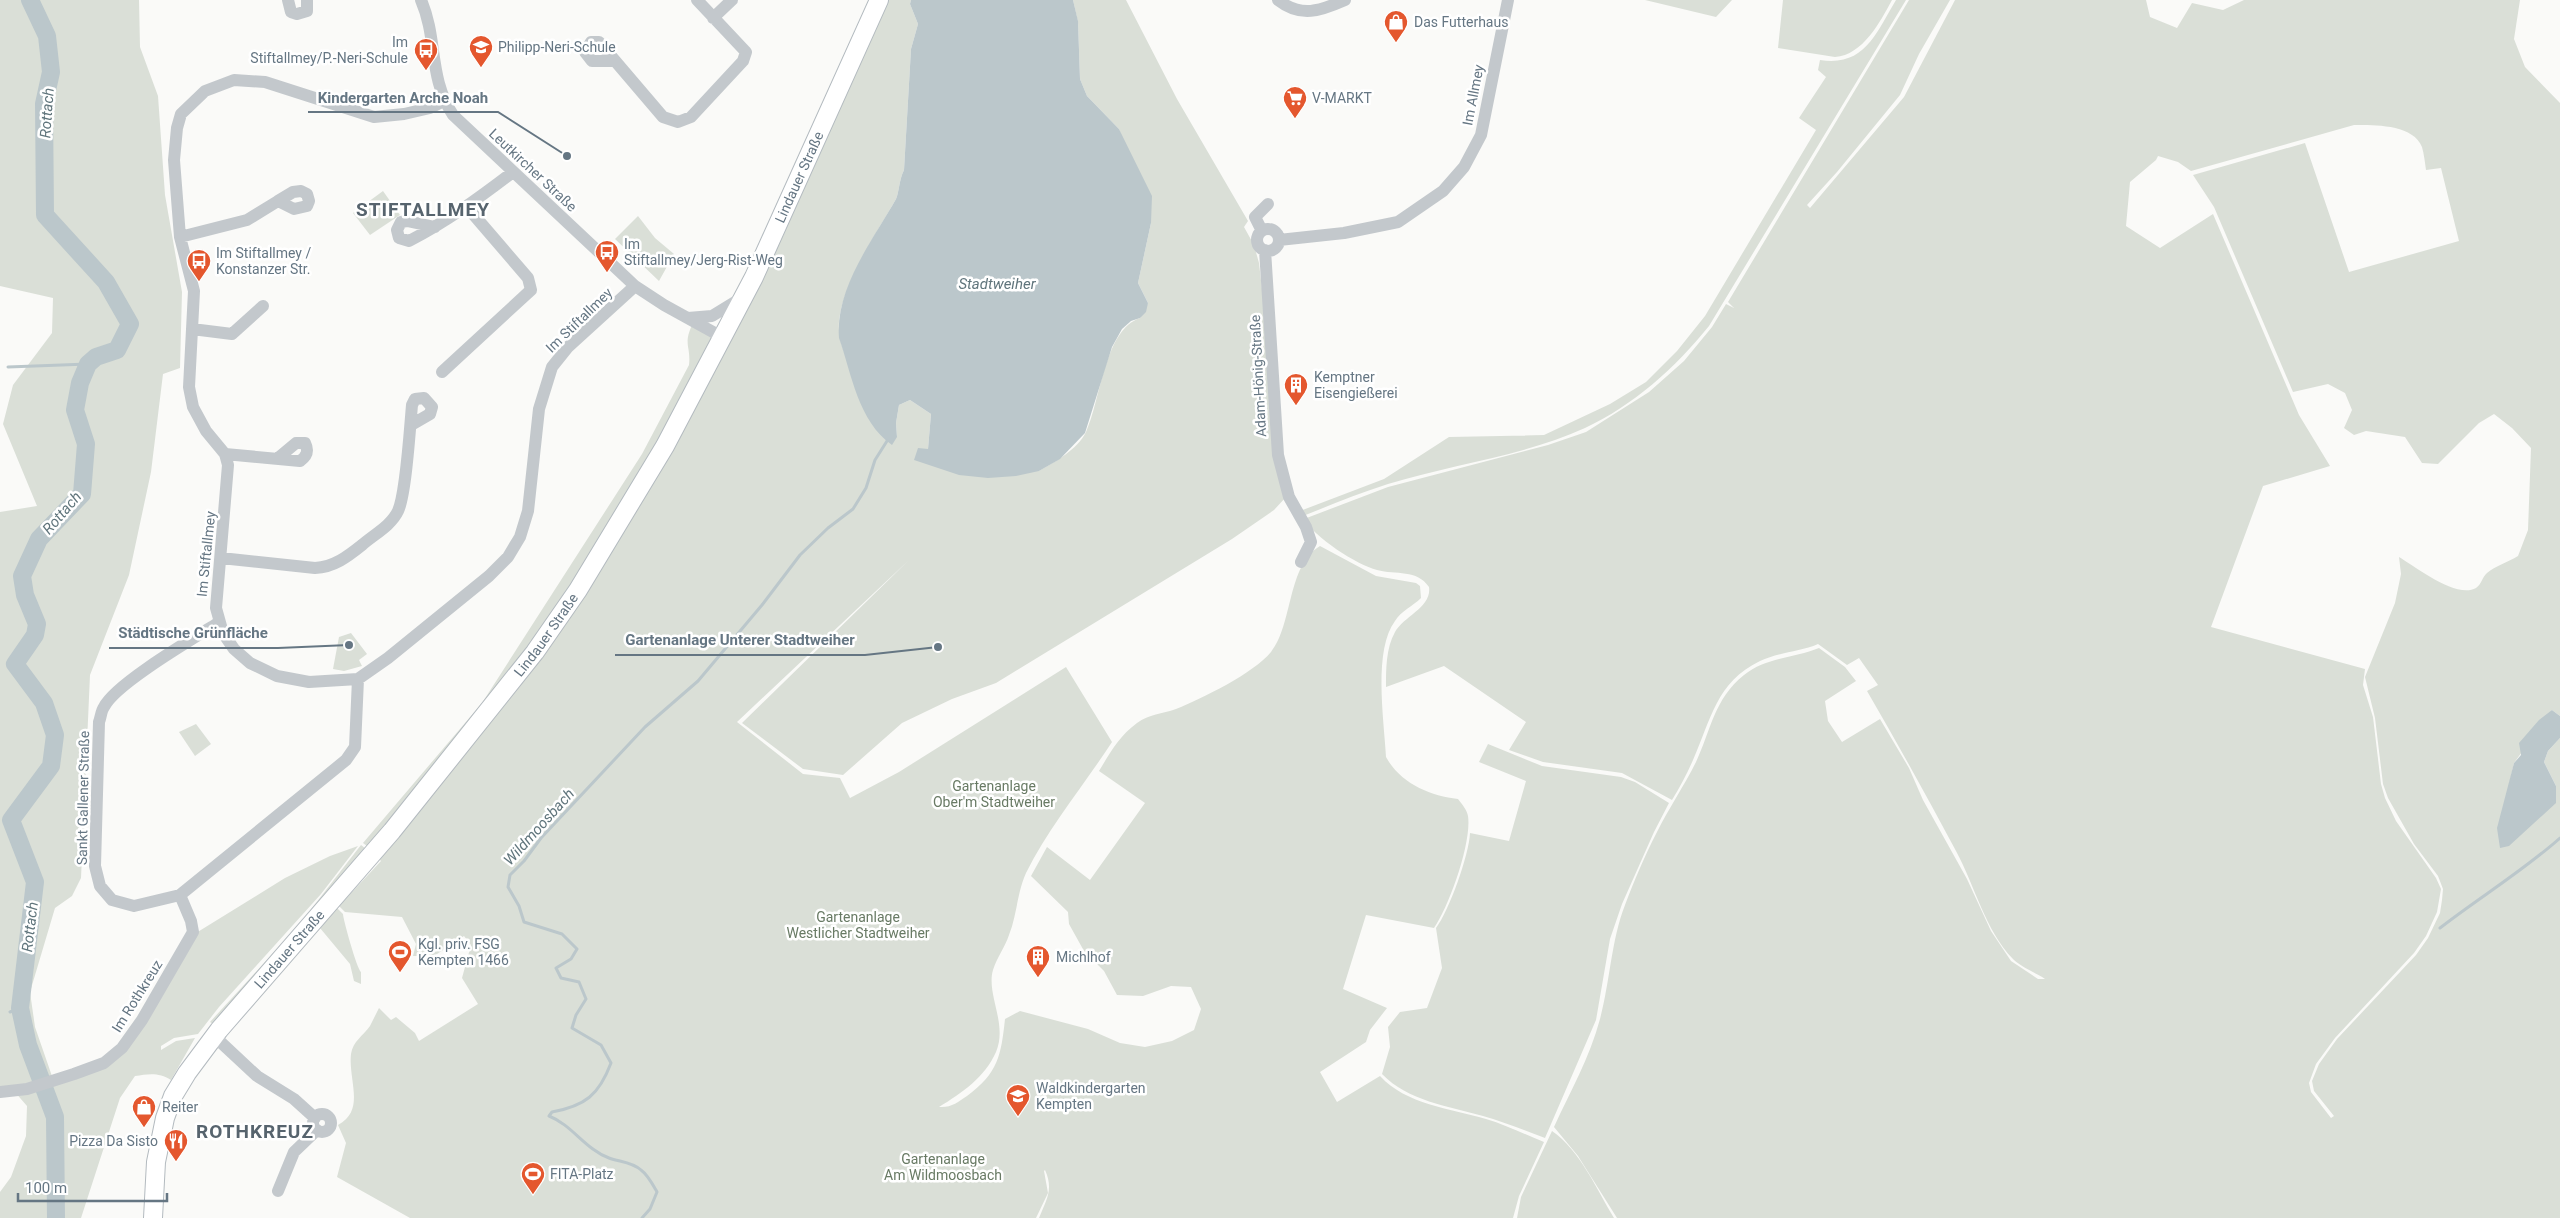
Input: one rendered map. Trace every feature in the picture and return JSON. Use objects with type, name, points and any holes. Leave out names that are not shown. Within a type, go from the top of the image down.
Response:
[{"type":"main road","name":"Lindauer Straße","points":[[153,1218],[156,1162],[165,1118],[173,1096],[214,1036],[392,831],[535,652],[578,590],[665,446],[754,276],[878,0]]},
{"type":"street","points":[[288,0],[287,5],[291,12],[297,14],[308,12],[307,0]]},
{"type":"street","name":"Leutkircher Straße","points":[[421,0],[430,28],[434,67],[444,101],[464,127],[635,286],[722,337]]},
{"type":"street","points":[[613,61],[663,117],[678,122],[691,117],[742,61],[746,52],[697,0]]},
{"type":"street","points":[[713,18],[732,0]]},
{"type":"street","points":[[1278,0],[1290,10],[1307,12],[1327,8],[1345,0]]},
{"type":"street","name":"Im Allmey","points":[[1265,250],[1275,249],[1279,240],[1344,233],[1398,222],[1443,191],[1464,167],[1481,135],[1508,0]]},
{"type":"street","points":[[278,458],[225,454],[206,431],[193,407],[188,387],[194,291],[180,237],[174,160],[177,128],[181,114],[193,101],[217,84],[234,80],[265,82],[374,117],[404,114],[430,108],[444,101]]},
{"type":"street","points":[[435,227],[467,207],[513,172]]},
{"type":"street","points":[[180,237],[247,220],[278,201]]},
{"type":"street","points":[[1262,231],[1255,217],[1268,204]]},
{"type":"street","points":[[442,372],[531,290],[528,278],[467,207]]},
{"type":"street","points":[[1265,250],[1259,247],[1257,240],[1262,231],[1272,229],[1277,234],[1279,240]]},
{"type":"street","name":"Adam-Hönig-Straße","points":[[1265,250],[1278,455],[1289,498],[1306,527],[1311,542],[1301,562]]},
{"type":"street","name":"Im Stiftallmey","points":[[225,454],[228,476],[216,608],[218,623],[234,649],[245,658],[277,676],[309,682],[358,679],[381,664],[475,588],[508,557],[520,537],[528,511],[539,409],[552,367],[568,347],[635,286]]},
{"type":"street","points":[[688,318],[712,316],[743,297]]},
{"type":"street","points":[[192,329],[232,334],[263,306]]},
{"type":"street","points":[[220,558],[315,568],[328,567],[348,557],[387,524],[397,512],[402,493],[410,425]]},
{"type":"street","name":"Sankt Gallener Straße","points":[[218,623],[178,647],[113,695],[104,706],[99,722],[95,866],[100,886],[112,900],[134,906],[180,895],[346,760],[355,747],[358,679]]},
{"type":"street","name":"Im Rothkreuz","points":[[0,1092],[27,1089],[74,1074],[104,1063],[122,1048],[142,1020],[168,973],[188,944],[193,932],[180,895]]},
{"type":"street","points":[[214,1036],[257,1076],[294,1099],[316,1124],[294,1152],[278,1191]]},
{"type":"green space","points":[[0,0],[139,0],[140,47],[158,96],[165,195],[182,292],[180,368],[163,374],[151,472],[129,575],[90,675],[81,878],[72,896],[55,908],[30,992],[35,1027],[54,1082],[105,1064],[196,933],[285,878],[330,856],[358,846],[321,894],[219,1007],[198,1034],[174,1038],[161,1046],[161,1050],[176,1041],[195,1038],[171,1080],[167,1077],[149,1074],[135,1076],[120,1098],[81,1218],[0,1218],[0,1192],[11,1177],[26,1136],[27,1106],[14,1091],[0,1090],[0,512],[37,506],[3,424],[13,385],[52,333],[53,298],[0,286]]},
{"type":"green space","points":[[886,0],[911,0],[910,4],[918,24],[911,49],[904,170],[896,199],[849,286],[842,305],[839,322],[840,338],[849,365],[897,437],[896,423],[899,405],[910,400],[931,414],[928,449],[1039,471],[1072,450],[1086,432],[1105,368],[1118,336],[1128,325],[1140,318],[1148,303],[1138,283],[1151,223],[1119,129],[1087,96],[1080,79],[1078,22],[1073,0],[1126,0],[1177,99],[1248,221],[1244,227],[1254,245],[1259,263],[1286,497],[1274,510],[1232,539],[996,683],[952,699],[902,723],[843,775],[803,769],[742,723],[909,560],[737,722],[803,774],[840,778],[850,798],[899,772],[1066,667],[1112,742],[1056,823],[1026,873],[1012,927],[993,970],[992,989],[1000,1031],[996,1052],[986,1069],[972,1084],[939,1107],[947,1107],[977,1088],[992,1071],[1002,1043],[1005,1019],[1020,1011],[1088,1029],[1120,1043],[1145,1047],[1172,1041],[1194,1030],[1201,1009],[1191,987],[1171,986],[1143,996],[1117,995],[1104,971],[1084,951],[1069,924],[1068,912],[1031,876],[1047,847],[1090,880],[1145,803],[1099,771],[1115,745],[1125,733],[1142,720],[1199,699],[1240,677],[1263,660],[1271,652],[1278,640],[1302,567],[1309,555],[1320,546],[1376,576],[1416,583],[1420,586],[1421,598],[1404,611],[1395,621],[1388,634],[1384,650],[1382,706],[1386,757],[1399,774],[1417,787],[1437,795],[1458,799],[1468,816],[1466,842],[1458,874],[1446,905],[1434,928],[1366,915],[1343,989],[1387,1008],[1370,1030],[1366,1042],[1320,1072],[1337,1102],[1380,1076],[1391,1086],[1416,1099],[1493,1121],[1544,1142],[1519,1196],[1513,1218],[1039,1218],[1048,1195],[1049,1189],[1045,1170],[1048,1193],[1036,1218],[410,1218],[337,1177],[346,1143],[338,1125],[346,1119],[354,1103],[351,1064],[352,1049],[370,1026],[379,1008],[391,1020],[396,1017],[415,1033],[419,1041],[478,1004],[462,978],[471,945],[464,936],[434,956],[413,956],[416,944],[402,917],[345,912],[339,906],[381,861],[377,857],[671,449],[746,311],[783,236]]},
{"type":"green space","points":[[1645,0],[1732,0],[1716,17]]},
{"type":"green space","points":[[1783,0],[1892,0],[1870,36],[1862,44],[1845,55],[1835,57],[1778,48]]},
{"type":"green space","points":[[1896,0],[1906,0],[1709,326],[1668,371],[1637,397],[1603,419],[1562,438],[1513,453],[1388,484],[1303,516],[1300,511],[1384,479],[1449,437],[1544,435],[1610,404],[1646,382],[1677,351],[1705,316],[1816,130],[1799,118],[1826,77],[1818,70],[1820,60],[1835,61],[1859,53],[1875,35]]},
{"type":"green space","points":[[1909,0],[1950,0],[1919,54],[1900,95],[1837,172],[1807,205],[1810,208],[1904,97],[1955,0],[2146,0],[2150,17],[2177,28],[2192,3],[2223,10],[2244,0],[2520,0],[2514,39],[2525,67],[2560,103],[2560,716],[2552,710],[2514,763],[2509,785],[2556,786],[2544,762],[2548,751],[2560,738],[2560,1218],[1617,1218],[1578,1156],[1554,1127],[1596,1033],[1620,919],[1640,868],[1662,823],[1696,762],[1714,716],[1726,694],[1734,684],[1753,669],[1771,661],[1819,648],[1845,667],[1856,681],[1825,701],[1828,721],[1842,742],[1880,719],[1909,768],[1923,800],[1967,879],[1991,931],[2011,961],[2038,979],[2045,979],[2016,962],[1995,935],[1963,864],[1867,691],[1878,685],[1859,658],[1847,665],[1818,644],[1767,658],[1745,670],[1724,691],[1717,703],[1691,765],[1672,800],[1622,773],[1543,762],[1509,750],[1526,722],[1444,666],[1386,687],[1387,659],[1392,638],[1399,626],[1422,606],[1429,594],[1429,587],[1418,577],[1377,570],[1359,562],[1326,542],[1304,519],[1388,487],[1548,445],[1586,432],[1649,392],[1684,361],[1712,327],[1726,304],[1734,308],[1728,302]],"holes":[[[2354,125],[2392,127],[2402,130],[2417,139],[2422,147],[2426,170],[2441,168],[2459,241],[2349,272],[2305,143],[2193,175],[2214,207],[2293,392],[2328,384],[2345,393],[2352,410],[2344,428],[2354,435],[2366,431],[2405,437],[2422,463],[2438,464],[2479,423],[2494,414],[2512,428],[2531,448],[2528,530],[2518,556],[2490,571],[2476,588],[2468,590],[2447,586],[2399,557],[2401,574],[2395,603],[2365,677],[2375,718],[2383,784],[2388,798],[2414,844],[2438,876],[2443,889],[2442,900],[2440,913],[2428,938],[2416,955],[2337,1039],[2319,1064],[2312,1081],[2314,1091],[2334,1116],[2331,1118],[2311,1092],[2309,1083],[2316,1064],[2335,1038],[2414,953],[2426,936],[2437,912],[2441,889],[2436,878],[2396,821],[2385,798],[2381,784],[2373,717],[2363,685],[2365,669],[2211,627],[2263,486],[2330,466],[2299,415],[2213,214],[2160,248],[2126,226],[2130,182],[2156,160],[2158,156],[2178,162],[2191,171]]]},
{"type":"green space","points":[[383,191],[400,215],[370,235],[353,213]]},
{"type":"green space","points":[[638,216],[655,238],[674,254],[659,281],[615,239]]},
{"type":"green space","points":[[692,325],[714,338],[610,527],[572,588],[525,656],[371,849],[363,843],[482,703],[642,454],[689,365],[688,337]]},
{"type":"green space","points":[[351,633],[367,654],[359,660],[362,666],[344,671],[333,669],[339,637]]},
{"type":"green space","points":[[196,724],[211,744],[195,756],[179,732]]},
{"type":"green space","points":[[1488,744],[1542,766],[1621,777],[1635,782],[1669,803],[1622,904],[1610,939],[1596,1020],[1545,1138],[1491,1118],[1416,1097],[1392,1083],[1382,1074],[1390,1047],[1388,1027],[1400,1012],[1427,1008],[1442,968],[1436,928],[1447,909],[1458,882],[1470,833],[1509,841],[1526,781],[1479,762]]},
{"type":"green space","points":[[361,845],[370,852],[216,1026],[210,1022],[298,926]]},
{"type":"green space","points":[[337,908],[343,914],[361,972],[361,984],[354,981],[350,964],[320,928]]},
{"type":"green space","points":[[1552,1131],[1562,1139],[1579,1159],[1614,1218],[1517,1218],[1521,1197]]},
{"type":"water","name":"Stadtweiher","points":[[911,0],[1073,0],[1078,21],[1080,79],[1087,96],[1119,129],[1152,196],[1151,223],[1138,283],[1148,303],[1146,312],[1122,329],[1112,347],[1085,433],[1060,459],[1039,471],[1016,476],[988,478],[959,475],[914,460],[918,448],[928,449],[931,414],[910,400],[899,405],[896,423],[897,437],[892,445],[880,435],[864,410],[839,338],[839,319],[849,283],[857,265],[896,199],[904,170],[911,49],[918,24],[910,4]]},
{"type":"water","points":[[2552,710],[2560,716],[2560,738],[2548,751],[2544,762],[2556,786],[2556,803],[2509,846],[2500,848],[2497,828],[2514,763],[2521,755],[2519,743],[2539,720]]},
{"type":"waterway","name":"Rottach","points":[[30,0],[47,36],[51,72],[44,104],[45,215],[106,282],[130,324],[117,350],[96,357],[88,364],[80,383],[75,410],[86,444],[82,494],[39,539],[22,576],[25,595],[37,624],[35,635],[15,664],[44,703],[55,735],[51,766],[11,820],[35,882],[20,1008],[28,1045],[55,1117],[56,1218]]},
{"type":"waterway","points":[[8,367],[88,364]]},
{"type":"waterway","name":"Wildmoosbach","points":[[642,1218],[650,1209],[657,1192],[646,1175],[634,1165],[600,1154],[565,1125],[549,1116],[552,1112],[573,1106],[589,1097],[596,1091],[611,1063],[601,1045],[572,1028],[576,1015],[586,999],[579,982],[561,978],[556,968],[571,959],[577,949],[562,934],[524,922],[519,906],[508,887],[510,875],[524,861],[541,838],[645,727],[698,681],[762,605],[800,555],[828,528],[853,509],[866,488],[875,460],[887,441]]},
{"type":"waterway","points":[[2440,928],[2531,862],[2560,838]]},
{"type":"waterway","points":[[10,1012],[20,1008]]},
{"type":"place","name":"Das Futterhaus","points":[[1396,43]]},
{"type":"place","name":"Philipp-Neri-Schule","points":[[481,68]]},
{"type":"place","name":"Im Stiftallmey/P.-Neri-Schule","points":[[426,71]]},
{"type":"place","name":"V-MARKT","points":[[1295,119]]},
{"type":"place","name":"Kindergarten Arche Noah","points":[[567,156]]},
{"type":"place","name":"Im Stiftallmey/Jerg-Rist-Weg","points":[[607,273]]},
{"type":"place","name":"Im Stiftallmey / Konstanzer Str.","points":[[199,282]]},
{"type":"place","name":"Kemptner Eisengießerei","points":[[1296,406]]},
{"type":"place","name":"Städtische Grünfläche","points":[[349,645]]},
{"type":"place","name":"Gartenanlage Unterer Stadtweiher","points":[[938,647]]},
{"type":"place","name":"Kgl. priv. FSG Kempten 1466","points":[[400,973]]},
{"type":"place","name":"Michlhof","points":[[1038,978]]},
{"type":"place","name":"Waldkindergarten Kempten","points":[[1018,1117]]},
{"type":"place","name":"Reiter","points":[[144,1128]]},
{"type":"place","name":"Pizza Da Sisto","points":[[176,1162]]},
{"type":"place","name":"FITA-Platz","points":[[533,1195]]},
{"type":"district","name":"STIFTALLMEY","points":[[423,209]]},
{"type":"district","name":"ROTHKREUZ","points":[[255,1131]]},
{"type":"park label","name":"Gartenanlage Ober'm Stadtweiher","points":[[994,794]]},
{"type":"park label","name":"Gartenanlage Westlicher Stadtweiher","points":[[858,926]]},
{"type":"park label","name":"Gartenanlage Am Wildmoosbach","points":[[943,1168]]}]
